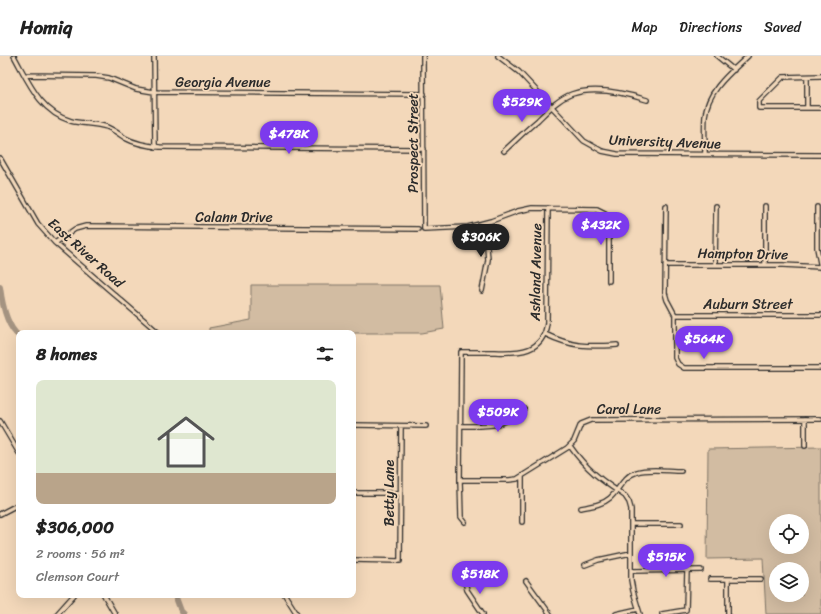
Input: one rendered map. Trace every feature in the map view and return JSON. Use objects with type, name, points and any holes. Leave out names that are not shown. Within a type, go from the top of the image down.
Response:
[{"type":"street","points":[[14,56],[41,101],[57,115],[72,121],[103,126],[135,143],[155,146],[424,149]]},
{"type":"street","points":[[154,56],[155,146]]},
{"type":"street","name":"Prospect Street","points":[[423,56],[424,229],[457,229],[480,224]]},
{"type":"street","name":"University Avenue","points":[[498,56],[506,58],[580,138],[592,147],[602,151],[617,154],[821,155]]},
{"type":"street","points":[[717,56],[734,70]]},
{"type":"street","points":[[705,154],[705,117],[708,102],[716,89],[748,56]]},
{"type":"street","name":"Georgia Avenue","points":[[25,75],[96,76],[109,78],[136,89],[154,92],[424,94]]},
{"type":"street","points":[[821,76],[783,77],[759,101],[759,108],[821,108]]},
{"type":"street","points":[[807,77],[807,108]]},
{"type":"street","points":[[504,151],[552,107],[568,96],[585,91],[612,92],[647,100]]},
{"type":"street","name":"East River Road","points":[[0,158],[38,224],[55,243],[155,330]]},
{"type":"street","points":[[666,206],[666,296],[675,315],[676,360],[678,364],[682,367],[821,368]]},
{"type":"street","points":[[715,265],[716,206]]},
{"type":"street","points":[[765,265],[766,206]]},
{"type":"street","points":[[817,207],[817,248],[821,268]]},
{"type":"street","points":[[482,291],[488,260],[487,248],[480,224],[518,211],[532,208],[593,208],[602,211],[607,216],[609,222],[609,281]]},
{"type":"street","name":"Ashland Avenue","points":[[465,522],[462,517],[460,480],[461,352],[521,352],[534,347],[540,341],[547,323],[548,208]]},
{"type":"street","name":"Calann Drive","points":[[55,243],[75,229],[86,226],[418,229]]},
{"type":"street","name":"Hampton Drive","points":[[665,265],[765,265],[821,268]]},
{"type":"street","name":"Auburn Street","points":[[675,315],[821,315]]},
{"type":"street","points":[[544,334],[562,342],[576,345],[590,347],[617,345]]},
{"type":"street","points":[[461,426],[490,426],[499,424],[514,418],[524,408]]},
{"type":"street","points":[[805,419],[805,446]]},
{"type":"street","name":"Carol Lane","points":[[570,446],[574,441],[581,424],[591,420],[821,419]]},
{"type":"street","points":[[0,421],[16,448]]},
{"type":"street","points":[[356,425],[426,426]]},
{"type":"street","name":"Betty Lane","points":[[356,560],[400,561],[401,426]]},
{"type":"street","points":[[460,480],[509,480],[522,476],[570,446],[591,471],[625,496],[629,502],[631,509],[632,585],[640,614]]},
{"type":"street","points":[[581,508],[603,503],[617,490],[624,479],[636,472],[681,471]]},
{"type":"street","points":[[522,476],[522,522]]},
{"type":"street","points":[[356,493],[400,493]]},
{"type":"street","points":[[0,514],[16,506]]},
{"type":"street","points":[[631,524],[682,524]]},
{"type":"street","points":[[585,565],[598,560],[631,553]]},
{"type":"street","points":[[662,614],[686,610],[687,570]]},
{"type":"street","points":[[631,571],[701,570]]},
{"type":"street","points":[[710,579],[761,579]]},
{"type":"street","points":[[728,579],[728,614]]},
{"type":"street","points":[[526,580],[550,614]]},
{"type":"street","points":[[466,581],[467,590],[483,614]]},
{"type":"street","points":[[57,614],[71,598]]},
{"type":"street","points":[[106,598],[115,614]]},
{"type":"street","points":[[287,598],[297,614]]},
{"type":"street","points":[[616,614],[638,609]]},
{"type":"shaded area","points":[[251,285],[440,285],[444,329],[422,333],[356,333],[356,330],[209,330],[209,328],[251,320]]},
{"type":"shaded area","points":[[821,447],[821,614],[766,614],[763,558],[707,559],[708,449]]},
{"type":"waterway","points":[[0,287],[3,307],[8,320],[16,333]]},
{"type":"waterway","points":[[176,598],[181,611],[184,614]]}]
